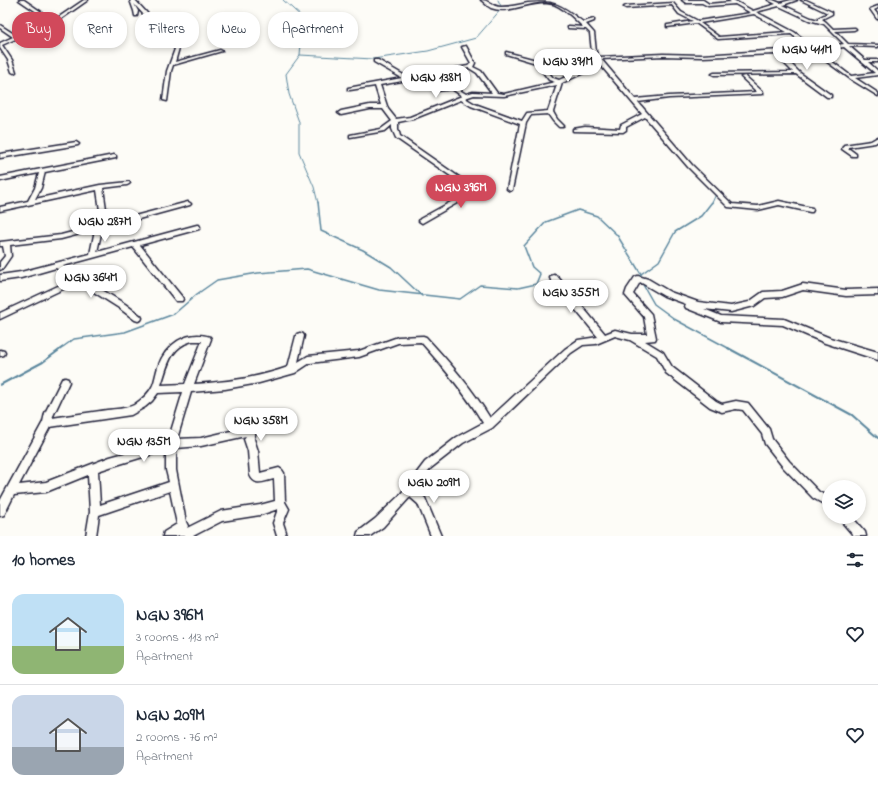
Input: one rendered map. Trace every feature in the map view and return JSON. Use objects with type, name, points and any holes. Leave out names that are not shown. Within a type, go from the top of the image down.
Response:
[{"type":"street","points":[[21,0],[39,12]]},
{"type":"street","points":[[75,0],[84,1]]},
{"type":"street","points":[[132,0],[136,12]]},
{"type":"street","points":[[132,0],[177,49],[172,64],[165,100]]},
{"type":"street","points":[[483,0],[492,7],[502,8],[538,2],[548,2],[557,5],[585,26],[592,33],[594,52],[598,59],[673,144],[690,166],[730,206],[758,208],[779,203],[810,210]]},
{"type":"street","points":[[684,0],[686,2],[701,1],[708,5],[736,3]]},
{"type":"street","points":[[730,0],[793,33],[878,95]]},
{"type":"street","points":[[770,0],[810,19],[822,22],[878,74]]},
{"type":"street","points":[[668,26],[754,13],[795,0]]},
{"type":"street","points":[[803,0],[831,13],[819,19],[822,22]]},
{"type":"street","points":[[65,15],[84,1]]},
{"type":"street","points":[[626,7],[674,4],[680,13],[697,22],[718,38],[793,33]]},
{"type":"street","points":[[878,7],[872,9],[878,18]]},
{"type":"street","points":[[570,27],[585,26],[593,20]]},
{"type":"street","points":[[0,26],[12,34]]},
{"type":"street","points":[[832,30],[854,29]]},
{"type":"street","points":[[12,40],[0,45],[10,60],[14,72]]},
{"type":"street","points":[[352,136],[382,130],[396,121],[410,118],[477,93],[487,91],[496,94],[530,90],[560,82],[586,70],[598,59],[663,55],[777,53],[815,50],[846,45],[878,46]]},
{"type":"street","points":[[464,47],[473,63],[470,67]]},
{"type":"street","points":[[172,64],[220,51]]},
{"type":"street","points":[[508,53],[538,62],[551,79],[560,82]]},
{"type":"street","points":[[777,53],[797,73],[829,96]]},
{"type":"street","points":[[376,61],[405,78]]},
{"type":"street","points":[[863,61],[878,61]]},
{"type":"street","points":[[350,89],[470,67],[479,72],[496,94]]},
{"type":"street","points":[[714,74],[797,73]]},
{"type":"street","points":[[852,77],[878,74]]},
{"type":"street","points":[[420,76],[426,84],[438,90],[454,87],[473,105],[523,123]]},
{"type":"street","points":[[634,101],[669,96],[761,93],[743,77]]},
{"type":"street","points":[[550,112],[560,82]]},
{"type":"street","points":[[377,84],[385,107],[391,118],[396,121]]},
{"type":"street","points":[[340,113],[385,107]]},
{"type":"street","points":[[510,189],[523,123],[530,114],[534,112],[550,112]]},
{"type":"street","points":[[550,112],[561,126]]},
{"type":"street","points":[[575,130],[583,128],[600,131],[623,130],[623,126],[625,124],[634,122],[646,114]]},
{"type":"street","points":[[396,121],[395,129],[398,137],[468,185],[471,190],[469,194],[422,221]]},
{"type":"street","points":[[854,155],[845,149],[846,146],[873,142],[878,139]]},
{"type":"street","points":[[0,156],[76,144]]},
{"type":"street","points":[[0,179],[114,157]]},
{"type":"street","points":[[30,202],[38,188],[42,172]]},
{"type":"street","points":[[0,209],[100,187],[127,183]]},
{"type":"street","points":[[93,255],[102,226],[100,187]]},
{"type":"street","points":[[0,267],[8,256],[3,243],[61,237],[188,204]]},
{"type":"street","points":[[0,278],[21,275],[197,227]]},
{"type":"street","points":[[135,244],[179,299]]},
{"type":"street","points":[[56,265],[77,280],[122,306],[138,318]]},
{"type":"street","points":[[554,278],[604,338]]},
{"type":"street","points":[[362,536],[379,523],[403,498],[423,471],[446,451],[470,434],[489,425],[568,351],[581,342],[592,342],[615,333],[632,337],[652,338],[648,316],[630,295],[636,280],[640,278],[702,312],[721,319],[784,322],[828,342],[878,356]]},
{"type":"street","points":[[0,316],[77,280]]},
{"type":"street","points":[[674,296],[702,306],[731,309],[751,304],[763,295],[782,294],[803,286],[846,293],[878,292]]},
{"type":"street","points":[[292,370],[300,336]]},
{"type":"street","points":[[47,423],[131,411],[145,401],[156,389],[165,362],[183,340],[190,337],[207,339],[188,388],[171,444],[171,470],[184,532]]},
{"type":"street","points":[[632,337],[660,354],[669,370],[713,404],[722,408],[736,405],[745,406],[766,432],[768,441],[777,454],[816,494],[822,498]]},
{"type":"street","points":[[156,389],[188,388],[243,383],[292,370],[308,360],[359,354],[398,340],[423,339],[464,384],[476,401],[489,425]]},
{"type":"street","points":[[0,511],[47,423],[48,416],[65,382]]},
{"type":"street","points":[[10,491],[46,487],[93,470],[110,462],[171,444],[201,442],[252,430],[249,439],[253,451],[255,475],[257,478],[279,473],[280,504],[284,509],[278,523],[281,532]]},
{"type":"street","points":[[91,536],[95,512],[93,470]]},
{"type":"street","points":[[95,512],[174,485]]},
{"type":"street","points":[[409,488],[422,501],[436,536]]},
{"type":"street","points":[[168,536],[184,532],[221,516],[260,510],[280,504]]},
{"type":"street","points":[[851,524],[861,536]]},
{"type":"waterway","points":[[283,0],[303,18],[300,55]]},
{"type":"waterway","points":[[300,55],[373,59],[428,51],[476,38],[502,8],[498,0]]},
{"type":"waterway","points":[[300,55],[286,74],[289,94],[299,122],[299,152],[314,187],[318,203]]},
{"type":"waterway","points":[[712,203],[716,194]]},
{"type":"waterway","points":[[318,202],[321,231],[363,250],[391,267],[421,295]]},
{"type":"waterway","points":[[641,274],[659,261],[675,232],[701,216],[712,202]]},
{"type":"waterway","points":[[421,295],[460,299],[480,285],[518,288],[536,284],[540,274],[532,267],[524,246],[546,222],[578,210],[597,216],[617,235],[641,274]]},
{"type":"waterway","points":[[60,349],[74,339],[125,332],[174,314],[197,294],[217,280],[258,273],[307,269],[379,290],[421,295]]},
{"type":"waterway","points":[[640,278],[641,274]]},
{"type":"waterway","points":[[642,283],[654,304],[676,320],[730,349]]},
{"type":"waterway","points":[[0,385],[43,362],[62,348]]},
{"type":"waterway","points":[[728,348],[852,415],[878,438]]}]
